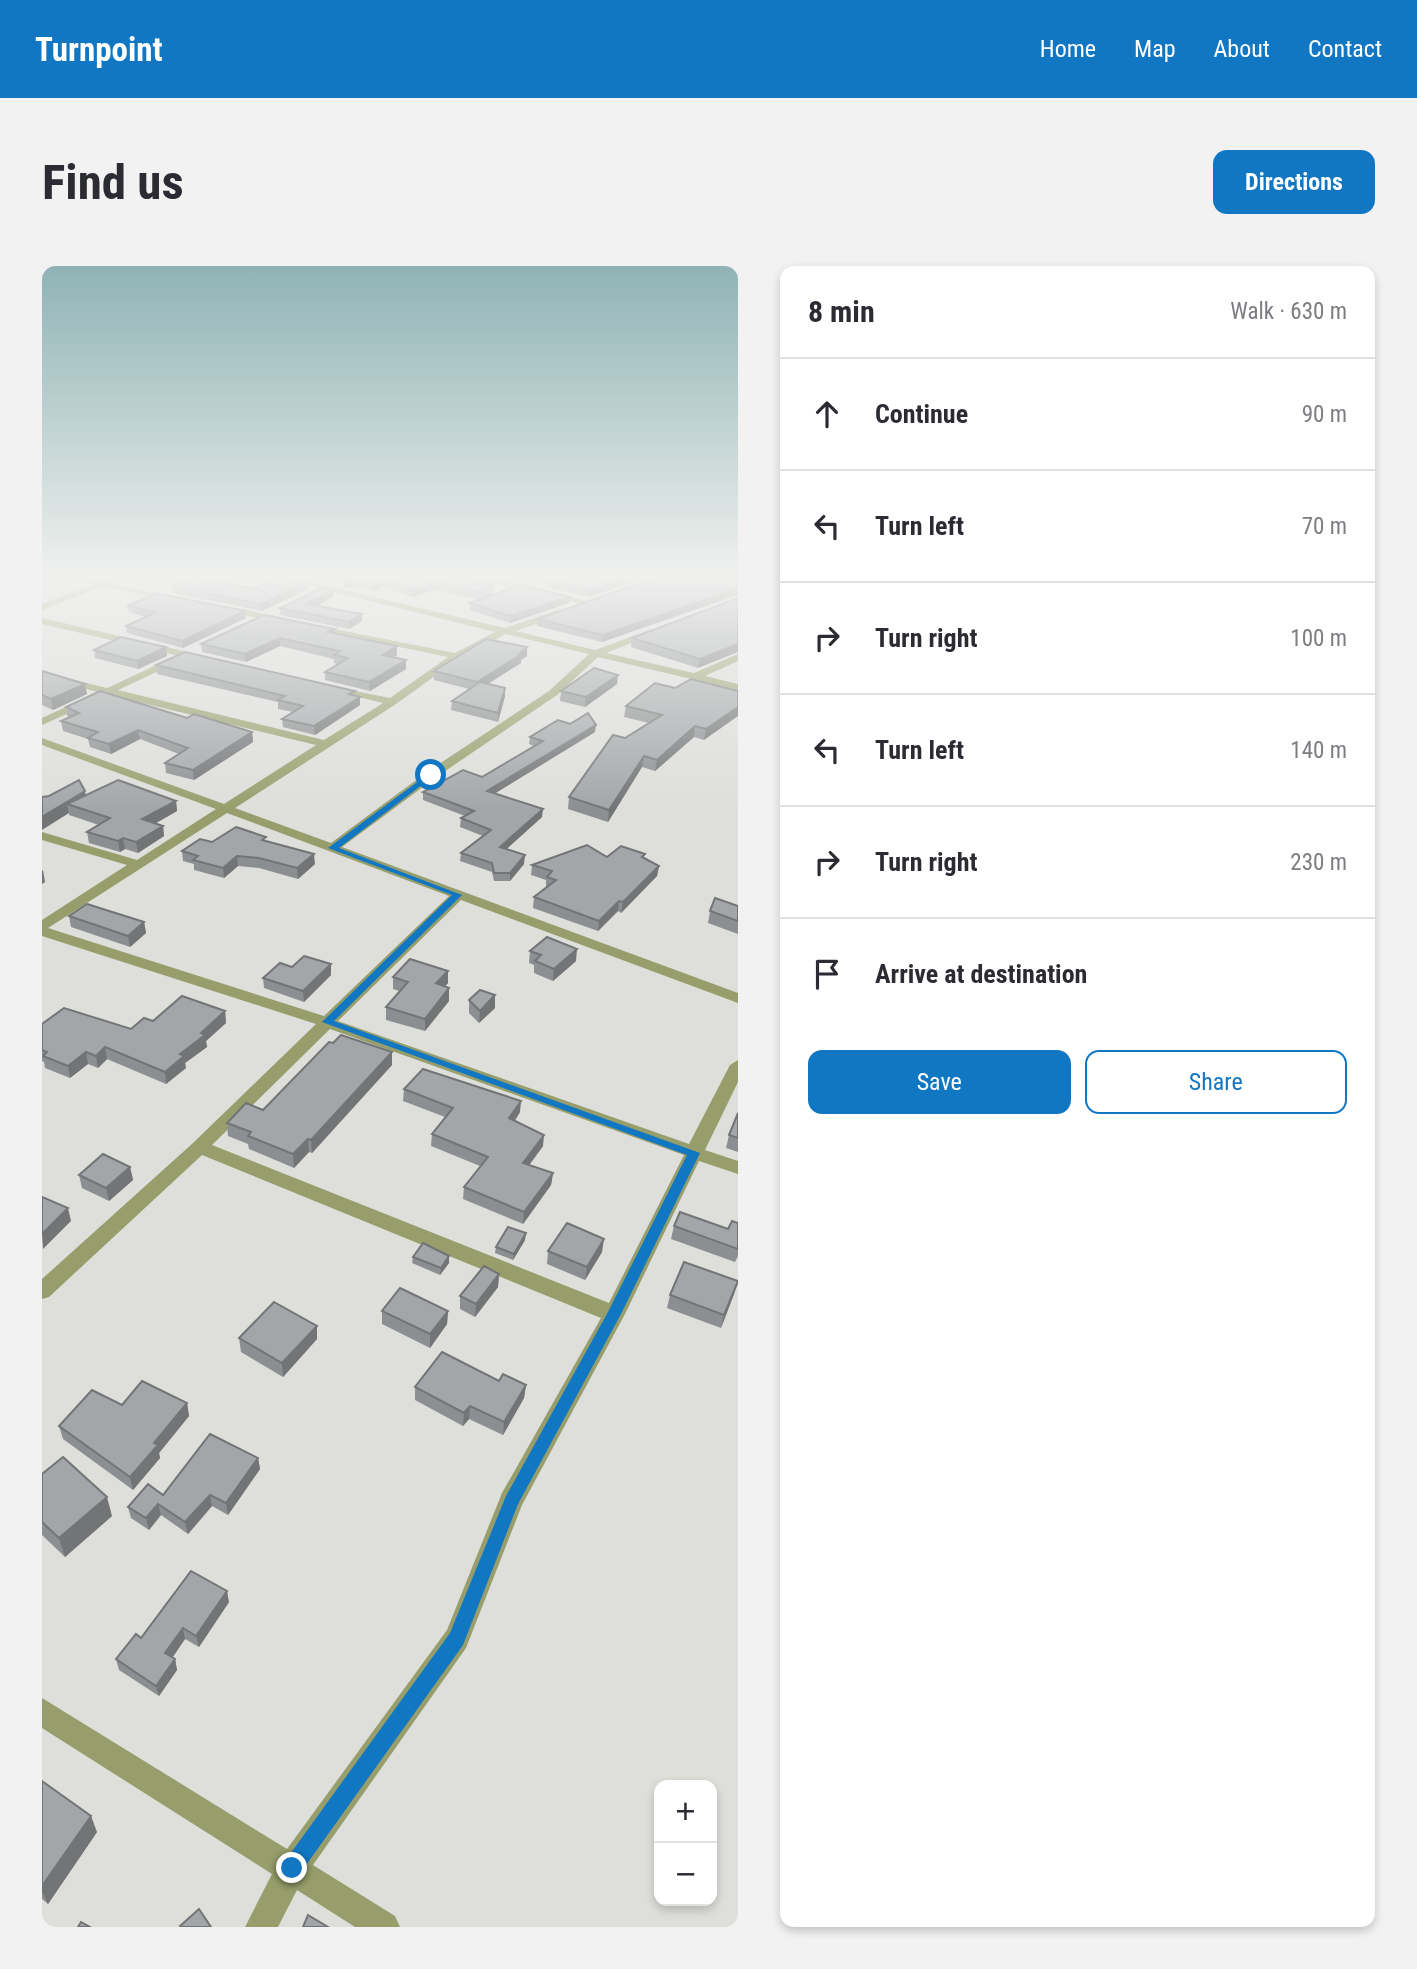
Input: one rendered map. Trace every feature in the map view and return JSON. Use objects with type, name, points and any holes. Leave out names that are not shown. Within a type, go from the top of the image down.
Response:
[{"type":"street","points":[[42,722],[183,656]]},
{"type":"street","points":[[193,656],[212,660]]},
{"type":"street","points":[[42,929],[223,808],[393,702],[456,656]]},
{"type":"street","points":[[332,848],[431,775],[553,693],[593,656]]},
{"type":"street","points":[[606,656],[738,687]]},
{"type":"street","points":[[694,677],[738,657]]},
{"type":"street","points":[[42,675],[325,744]]},
{"type":"street","points":[[328,687],[393,702]]},
{"type":"street","points":[[42,741],[738,998]]},
{"type":"street","points":[[42,836],[137,864]]},
{"type":"street","points":[[42,1292],[200,1147],[458,895]]},
{"type":"street","points":[[42,929],[327,1022],[738,1168]]},
{"type":"street","points":[[261,1927],[292,1868],[457,1639],[512,1501],[614,1314],[738,1065]]},
{"type":"street","points":[[200,1147],[614,1314]]},
{"type":"street","points":[[42,1712],[384,1927]]},
{"type":"building","points":[[116,656],[148,656],[137,661]]},
{"type":"building","points":[[177,656],[200,656],[355,691],[349,694],[360,697],[314,726],[282,719],[303,706],[278,700],[285,696],[156,665]]},
{"type":"building","points":[[336,656],[385,656],[406,660],[369,682],[325,672],[348,658]]},
{"type":"building","points":[[459,656],[520,656],[477,682],[434,671]]},
{"type":"building","points":[[689,656],[709,656],[700,659]]},
{"type":"building","points":[[594,668],[618,675],[586,697],[561,691]]},
{"type":"building","points":[[42,671],[85,684],[51,699],[42,695]]},
{"type":"building","points":[[691,679],[738,691],[738,707],[706,729],[695,726],[657,760],[644,756],[609,810],[569,797],[613,735],[625,738],[662,715],[626,706],[655,683],[675,688]]},
{"type":"building","points":[[480,682],[505,688],[498,713],[452,701]]},
{"type":"building","points":[[100,691],[187,718],[194,714],[252,732],[193,770],[165,763],[188,748],[138,730],[109,744],[88,738],[98,732],[61,721],[79,713],[66,707]]},
{"type":"building","points":[[588,713],[596,725],[487,791],[543,809],[500,847],[525,855],[510,873],[494,873],[492,863],[461,853],[491,830],[461,818],[474,811],[423,792],[463,770],[482,777],[543,741],[530,737],[558,720],[570,724]]},
{"type":"building","points":[[79,780],[85,791],[42,817],[42,797]]},
{"type":"building","points":[[118,780],[176,801],[142,819],[163,826],[136,842],[123,838],[118,841],[87,832],[110,818],[67,804]]},
{"type":"building","points":[[236,827],[266,837],[262,840],[314,854],[297,868],[259,858],[237,856],[223,868],[193,860],[198,856],[182,851],[200,839],[212,842]]},
{"type":"building","points":[[587,845],[607,857],[621,846],[645,854],[642,857],[659,866],[623,902],[619,901],[599,921],[534,897],[556,880],[547,877],[552,871],[532,865]]},
{"type":"building","points":[[715,898],[738,906],[738,921],[710,911]]},
{"type":"building","points":[[87,904],[144,922],[128,936],[69,916]]},
{"type":"building","points":[[547,937],[577,949],[554,969],[535,961],[541,955],[530,951]]},
{"type":"building","points":[[304,956],[331,964],[303,991],[263,978],[280,963],[292,967]]},
{"type":"building","points":[[410,959],[448,971],[436,983],[449,988],[425,1019],[386,1007],[408,982],[393,977]]},
{"type":"building","points":[[480,990],[495,995],[480,1011],[469,1000]]},
{"type":"building","points":[[182,996],[225,1011],[201,1033],[205,1035],[180,1054],[184,1056],[165,1072],[105,1047],[96,1056],[86,1052],[68,1066],[43,1056],[47,1052],[42,1050],[42,1024],[64,1008],[131,1029],[144,1018],[153,1021]]},
{"type":"building","points":[[341,1035],[392,1052],[311,1140],[308,1139],[293,1154],[248,1136],[251,1132],[227,1123],[246,1103],[263,1110],[329,1042],[333,1043]]},
{"type":"building","points":[[423,1069],[521,1101],[509,1118],[544,1135],[523,1163],[553,1173],[524,1212],[464,1187],[488,1157],[432,1134],[453,1108],[404,1089]]},
{"type":"building","points":[[738,1113],[738,1138],[729,1135]]},
{"type":"building","points":[[103,1154],[130,1167],[106,1188],[79,1175]]},
{"type":"building","points":[[42,1197],[68,1208],[42,1234]]},
{"type":"building","points":[[680,1212],[728,1229],[732,1221],[738,1223],[738,1249],[674,1226]]},
{"type":"building","points":[[567,1223],[604,1239],[587,1267],[548,1251]]},
{"type":"building","points":[[508,1227],[526,1233],[514,1254],[496,1247]]},
{"type":"building","points":[[423,1243],[449,1256],[441,1268],[413,1257]]},
{"type":"building","points":[[684,1262],[738,1281],[724,1315],[670,1295]]},
{"type":"building","points":[[484,1266],[499,1274],[476,1304],[460,1296]]},
{"type":"building","points":[[400,1288],[448,1311],[430,1334],[382,1311]]},
{"type":"building","points":[[274,1302],[317,1326],[282,1363],[239,1338]]},
{"type":"building","points":[[442,1352],[499,1381],[503,1374],[526,1385],[504,1422],[470,1406],[464,1413],[415,1387]]},
{"type":"building","points":[[142,1381],[187,1403],[154,1443],[158,1445],[130,1477],[59,1426],[92,1390],[122,1405]]},
{"type":"building","points":[[210,1434],[258,1458],[226,1503],[210,1495],[185,1522],[158,1504],[146,1518],[128,1507],[148,1484],[163,1495]]},
{"type":"building","points":[[63,1457],[107,1497],[59,1538],[42,1522],[42,1474]]},
{"type":"building","points":[[191,1571],[227,1591],[196,1636],[183,1628],[165,1653],[175,1659],[156,1686],[116,1659],[136,1634],[141,1638]]},
{"type":"building","points":[[42,1781],[91,1816],[42,1886]]},
{"type":"building","points":[[199,1909],[211,1927],[180,1926]]},
{"type":"building","points":[[308,1915],[328,1927],[303,1927]]},
{"type":"route","points":[[292,1868],[457,1639],[512,1501],[614,1314],[694,1153],[327,1022],[458,895],[332,848],[431,775]]}]
